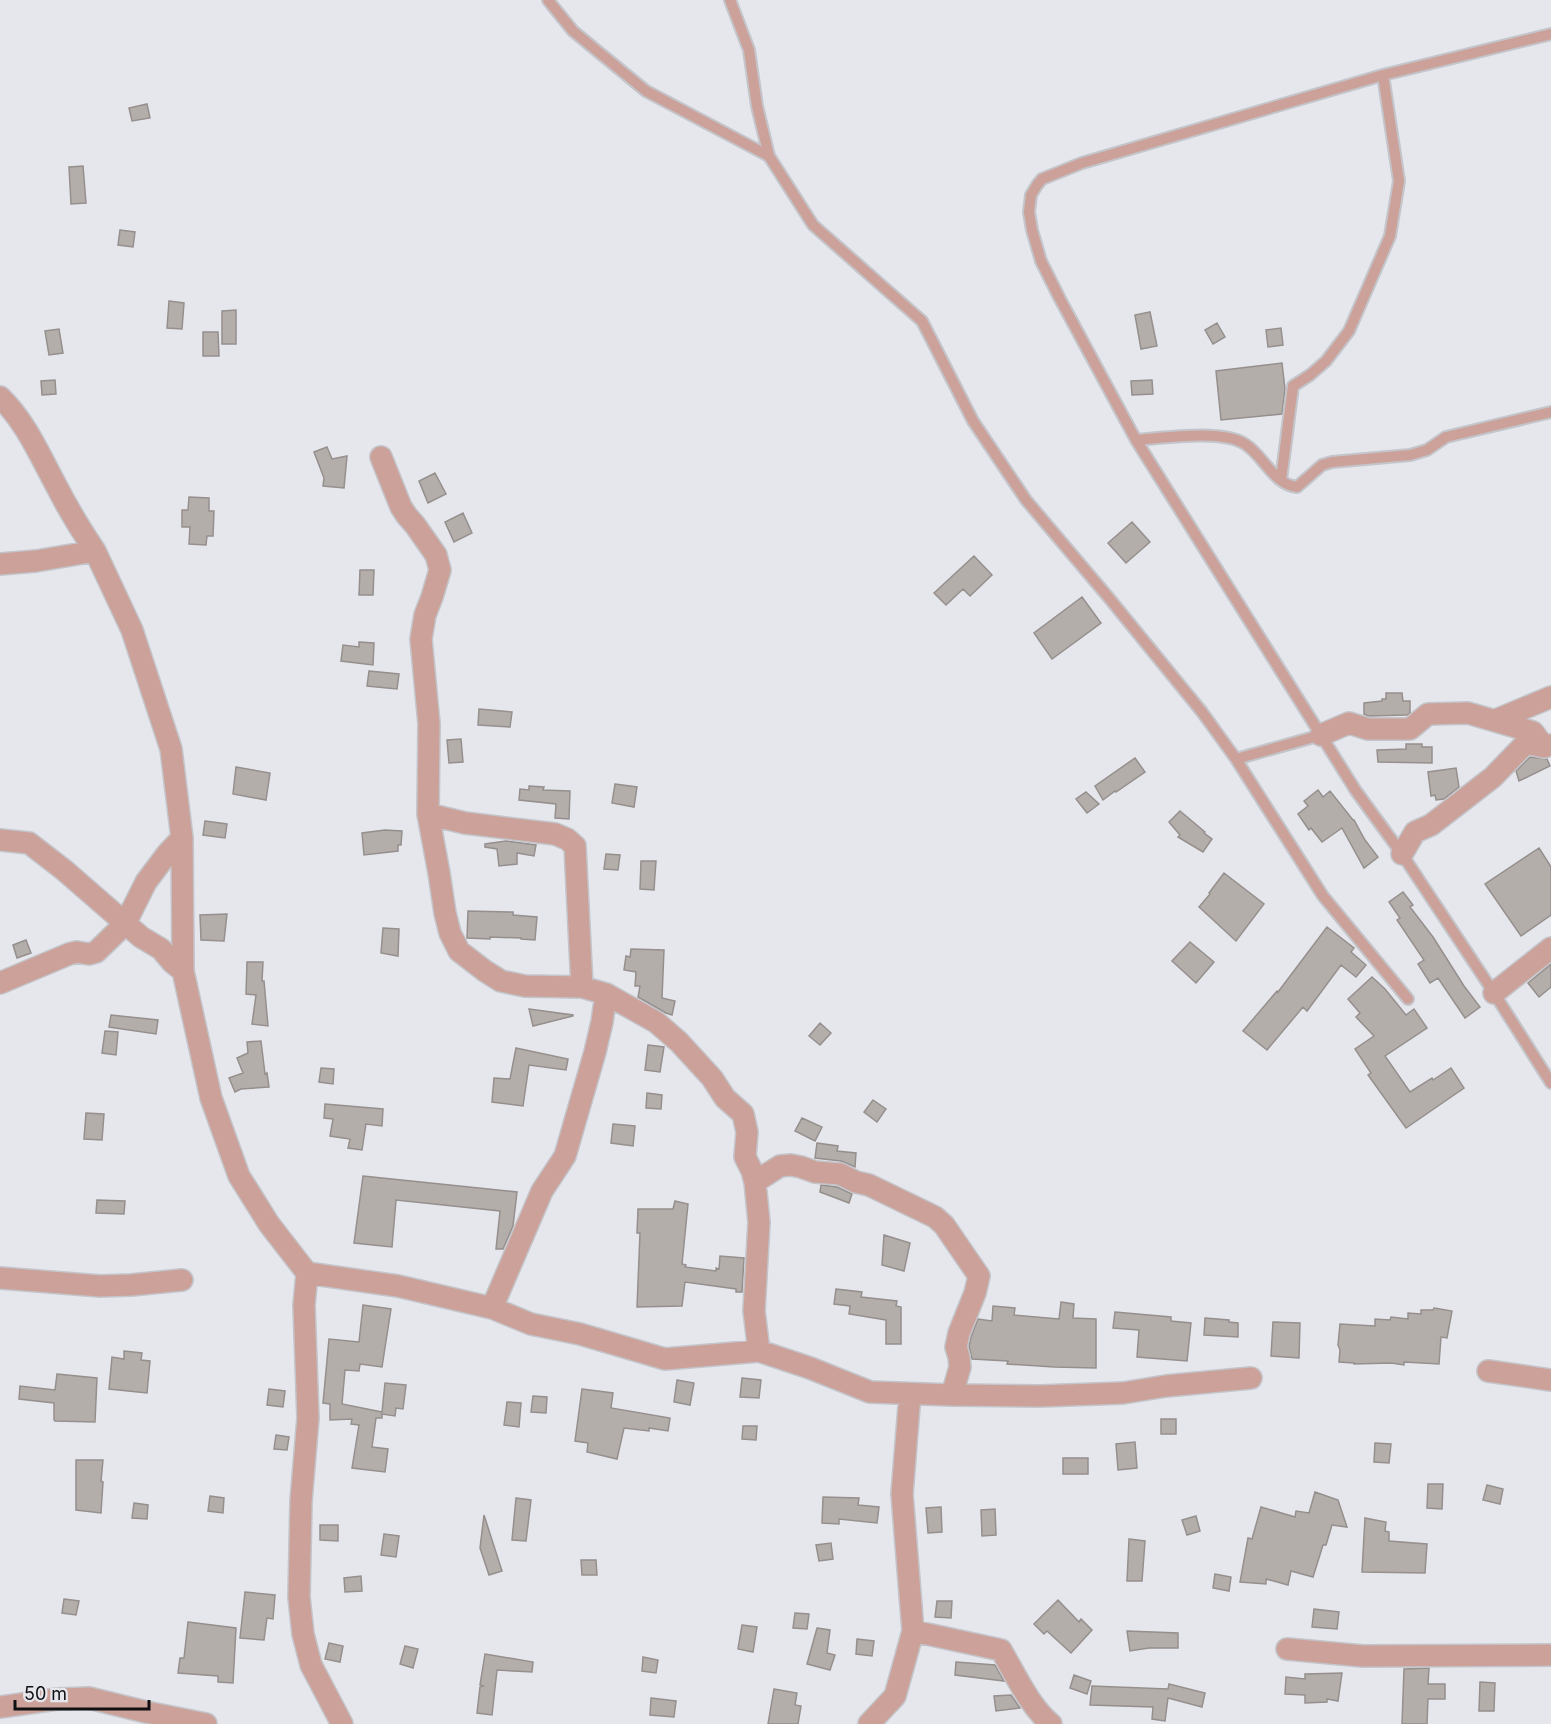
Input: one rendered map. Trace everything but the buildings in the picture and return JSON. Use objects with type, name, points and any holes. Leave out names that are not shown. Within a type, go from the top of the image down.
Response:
[{"type":"street","points":[[0,397],[20,420],[31,438],[71,515],[95,551],[132,630],[171,749],[182,838],[183,971],[211,1098],[239,1176],[269,1224],[307,1273],[304,1305],[308,1418],[302,1501],[299,1598],[303,1634],[311,1665],[342,1724]]},
{"type":"street","points":[[381,457],[401,507],[436,555],[440,570],[425,615],[421,639],[429,724],[428,814],[444,913],[450,933],[459,951],[501,981],[525,986],[582,987],[606,994],[656,1022],[679,1042],[712,1078],[724,1098],[743,1114],[747,1132],[745,1157],[752,1171],[759,1222],[754,1311],[759,1351]]},
{"type":"street","points":[[0,564],[36,561],[95,551]]},
{"type":"street","points":[[1496,720],[1551,697]]},
{"type":"street","points":[[1320,735],[1349,723],[1368,729],[1410,729],[1428,714],[1468,713],[1533,732],[1548,746]]},
{"type":"street","points":[[1402,854],[1415,832],[1431,825],[1493,777],[1526,743],[1548,746]]},
{"type":"street","points":[[428,814],[465,823],[555,834],[567,839],[575,846],[582,987]]},
{"type":"street","points":[[0,983],[69,954],[96,952],[125,924],[146,882],[182,838]]},
{"type":"street","points":[[0,840],[29,843],[64,870],[141,937],[161,949],[183,971]]},
{"type":"street","points":[[1494,993],[1551,948]]},
{"type":"street","points":[[492,1308],[542,1191],[565,1155],[595,1052],[606,994]]},
{"type":"street","points":[[754,1182],[780,1166],[791,1165],[815,1172],[840,1174],[856,1182],[870,1185],[935,1217],[944,1225],[979,1276],[975,1293],[959,1333],[956,1347],[960,1367],[952,1395]]},
{"type":"street","points":[[307,1273],[398,1286],[492,1308],[531,1324],[580,1334],[665,1359],[759,1351],[870,1392],[1040,1396],[1124,1393],[1166,1386],[1251,1378]]},
{"type":"street","points":[[0,1278],[100,1286],[182,1280]]},
{"type":"street","points":[[1488,1371],[1551,1380]]},
{"type":"street","points":[[869,1724],[895,1695],[913,1631],[902,1494],[910,1394]]},
{"type":"street","points":[[913,1631],[1001,1650],[1022,1686],[1044,1718],[1051,1724]]},
{"type":"street","points":[[1287,1649],[1363,1656],[1551,1655]]},
{"type":"street","points":[[0,1707],[57,1699],[89,1698],[206,1724]]},
{"type":"lane","points":[[548,0],[573,31],[646,91],[769,156]]},
{"type":"lane","points":[[730,0],[749,50],[757,106],[769,156],[813,225],[922,321],[973,421],[1026,500],[1202,712],[1236,759],[1323,896],[1408,999]]},
{"type":"lane","points":[[1551,34],[1383,75],[1082,163],[1042,179],[1031,195],[1029,212],[1041,261],[1136,440],[1356,791],[1402,854],[1551,1083]]},
{"type":"lane","points":[[1281,480],[1293,386],[1326,361],[1348,331],[1390,236],[1399,181],[1383,75]]},
{"type":"lane","points":[[1136,440],[1216,435],[1231,437],[1246,444],[1281,480],[1289,486],[1297,487],[1322,465],[1332,462],[1410,455],[1427,450],[1446,437],[1551,412]]},
{"type":"lane","points":[[1236,759],[1320,735]]}]
